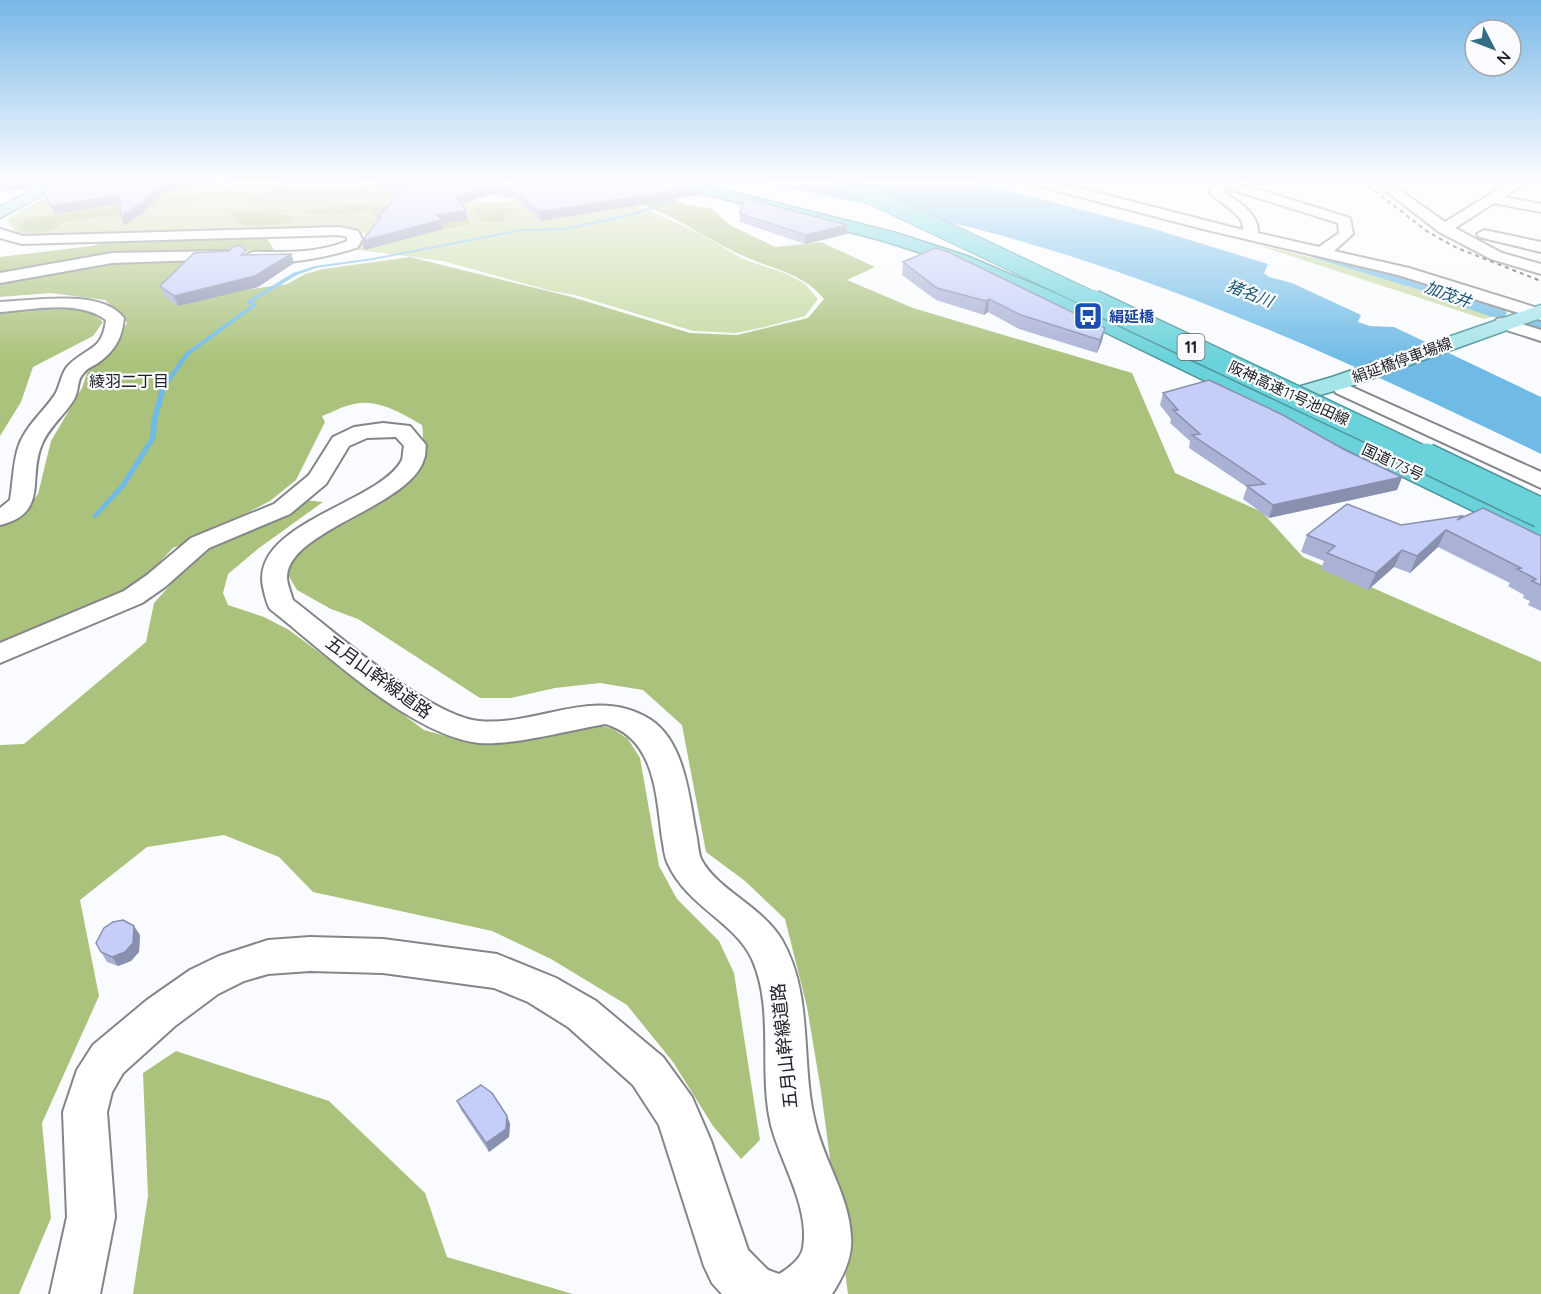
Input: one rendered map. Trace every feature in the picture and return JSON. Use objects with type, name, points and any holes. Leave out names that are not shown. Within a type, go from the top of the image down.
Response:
[{"type":"highway","name":"国道173号","points":[[904,241],[961,260],[1050,298],[1541,533]]},
{"type":"highway","name":"阪神高速11号池田線","points":[[968,241],[1541,513]]},
{"type":"highway","name":"阪神高速11号池田線","points":[[992,241],[1541,496]]},
{"type":"main road","name":"絹延橋停車場線","points":[[1268,403],[1341,386],[1524,317]]},
{"type":"street","points":[[0,278],[112,258],[309,257],[326,254],[355,241]]},
{"type":"street","points":[[1277,241],[1456,282],[1524,317],[1541,336]]},
{"type":"street","points":[[1324,251],[1336,241]]},
{"type":"street","points":[[1469,241],[1478,247],[1541,269]]},
{"type":"street","points":[[1514,241],[1541,247]]},
{"type":"street","points":[[1521,263],[1541,247]]},
{"type":"street","points":[[0,307],[83,305],[102,308],[115,318],[113,335],[103,351],[75,370],[68,382],[66,395],[47,417],[30,445],[22,500],[16,509],[0,518]]},
{"type":"street","points":[[1341,386],[1541,481]]},
{"type":"street","name":"五月山幹線道路","points":[[0,654],[133,597],[156,581],[200,543],[282,509],[318,479],[341,442],[362,432],[383,429],[402,432],[415,445],[413,460],[400,476],[383,490],[313,529],[294,543],[281,560],[274,576],[280,603],[399,696],[455,727],[479,732],[499,732],[605,714],[632,721],[648,734],[662,753],[685,863],[708,892],[753,928],[769,952],[779,980],[792,1122],[827,1227],[827,1252],[817,1273],[798,1292],[792,1294]]},
{"type":"street","points":[[75,1294],[91,1217],[85,1112],[92,1085],[108,1059],[161,1013],[204,982],[234,968],[268,957],[310,954],[383,956],[497,971],[542,990],[582,1014],[648,1071],[676,1112],[688,1141],[729,1266],[751,1288],[766,1294]]},
{"type":"green space","points":[[110,241],[269,241],[274,250],[116,254],[0,275],[0,257],[92,246]]},
{"type":"green space","points":[[361,241],[713,241],[743,259],[787,274],[805,284],[818,299],[805,316],[765,327],[736,333],[693,331],[575,295],[551,291],[443,261],[350,249]]},
{"type":"green space","points":[[714,241],[764,241],[775,247],[821,242],[875,267],[847,280],[913,308],[1132,373],[1175,473],[1262,512],[1303,557],[1541,662],[1541,1294],[848,1294],[821,1091],[807,1007],[785,919],[745,881],[706,852],[682,725],[643,690],[600,683],[555,688],[511,698],[480,698],[358,619],[331,609],[297,590],[285,570],[304,546],[378,504],[407,479],[417,463],[422,445],[422,425],[389,408],[362,403],[346,406],[322,416],[325,422],[296,480],[270,501],[203,536],[173,548],[138,585],[0,641],[0,526],[28,507],[38,494],[51,441],[82,388],[87,373],[113,350],[127,323],[120,313],[105,300],[51,293],[0,297],[0,281],[113,261],[255,259],[242,290],[287,284],[305,274],[323,269],[410,257],[572,297],[690,333],[737,335],[808,318],[824,299],[799,278],[734,252]]},
{"type":"green space","points":[[1254,244],[1377,276],[1497,315],[1484,319]]},
{"type":"green space","points":[[66,309],[95,315],[103,322],[93,336],[33,367],[21,402],[0,436],[0,313]]},
{"type":"green space","points":[[304,500],[323,502],[259,548],[228,574],[223,593],[228,605],[264,617],[289,630],[424,730],[467,742],[496,742],[532,739],[598,725],[613,729],[628,739],[640,758],[659,866],[677,899],[719,941],[734,973],[760,1140],[741,1159],[713,1126],[673,1062],[627,1005],[551,959],[492,931],[313,892],[279,857],[224,835],[147,847],[80,900],[99,996],[42,1123],[51,1218],[19,1294],[0,1294],[0,745],[24,744],[146,642],[154,603],[172,583],[212,548],[298,508]]},
{"type":"green space","points":[[176,1051],[329,1101],[425,1193],[447,1257],[573,1294],[133,1294],[148,1196],[143,1073]]},
{"type":"water","name":"猪名川","points":[[1021,241],[1195,241],[1268,264],[1264,273],[1269,277],[1292,283],[1361,315],[1358,322],[1370,326],[1394,327],[1541,397],[1541,454],[1410,392],[1274,332],[1206,304],[1068,255]]},
{"type":"building","points":[[234,246],[241,246],[246,251],[241,255],[291,254],[255,276],[174,296],[160,286],[194,253],[229,251]]},
{"type":"building","points":[[935,248],[948,252],[1105,328],[1100,340],[1021,315],[989,299],[986,301],[937,288],[903,262]]},
{"type":"building","points":[[1209,380],[1281,414],[1345,450],[1402,477],[1273,505],[1247,486],[1265,484],[1192,435],[1200,434],[1173,410],[1178,410],[1163,393]]},
{"type":"building","points":[[1347,504],[1401,525],[1462,516],[1457,520],[1483,508],[1541,536],[1541,585],[1532,581],[1536,579],[1517,569],[1521,568],[1446,530],[1417,556],[1402,550],[1376,573],[1327,553],[1335,546],[1307,535]]},
{"type":"building","points":[[123,920],[134,926],[133,943],[125,952],[112,957],[101,952],[96,943],[104,928],[113,922]]},
{"type":"building","points":[[481,1085],[492,1093],[507,1116],[506,1129],[486,1143],[457,1101]]},
{"type":"waterway","points":[[95,516],[123,486],[153,438],[154,422],[163,388],[187,354],[254,305],[249,302],[295,274],[315,267],[373,259],[463,241]]},
{"type":"waterway","name":"加茂井","points":[[1317,254],[1445,292],[1446,295],[1498,313]]},
{"type":"waterway","name":"加茂井","points":[[1537,324],[1541,325]]},
{"type":"railway","points":[[1445,241],[1541,281]]},
{"type":"place","name":"絹延橋","points":[[1088,316]]},
{"type":"district","name":"綾羽二丁目","points":[[129,381]]}]
